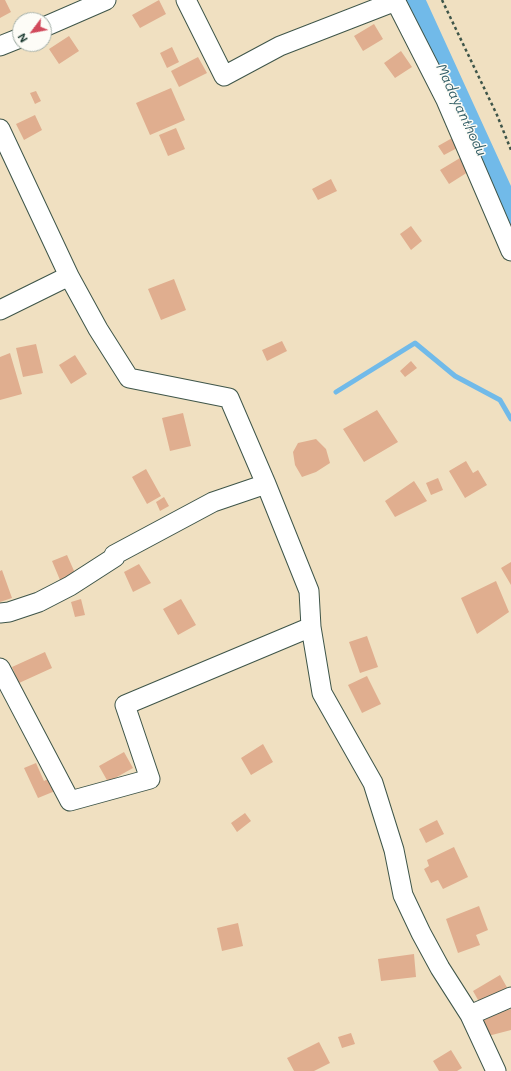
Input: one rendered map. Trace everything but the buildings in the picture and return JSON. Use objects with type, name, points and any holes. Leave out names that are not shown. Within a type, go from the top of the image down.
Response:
[{"type":"street","points":[[52,24],[106,0]]},
{"type":"street","points":[[186,0],[224,76],[280,46],[395,1],[446,100],[511,252]]},
{"type":"street","points":[[0,46],[12,41]]},
{"type":"street","points":[[0,129],[69,276],[98,329],[130,378],[229,398],[266,484],[309,591],[311,627],[322,693],[373,783],[394,850],[403,895],[440,968],[470,1015],[491,1068]]},
{"type":"street","points":[[0,310],[69,276]]},
{"type":"street","points":[[0,613],[9,612],[39,602],[76,582],[115,557],[114,555],[213,502],[266,484]]},
{"type":"street","points":[[0,668],[70,801],[150,779],[125,705],[311,627]]},
{"type":"street","points":[[470,1015],[511,997]]},
{"type":"path","points":[[442,0],[497,115],[511,150]]},
{"type":"waterway","name":"Madayanthodu","points":[[410,0],[511,221]]},
{"type":"waterway","points":[[336,392],[415,343],[455,376],[500,400],[511,419]]}]
